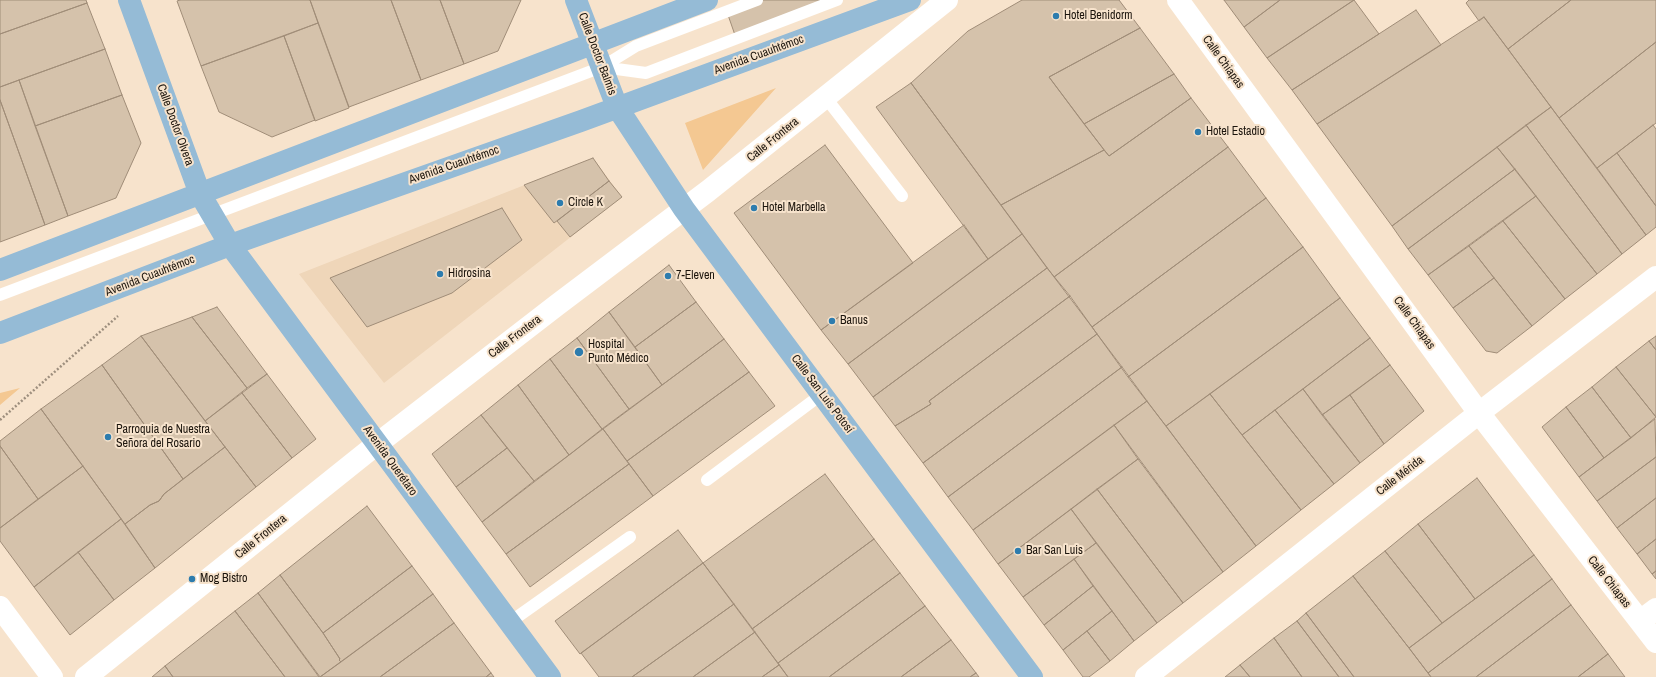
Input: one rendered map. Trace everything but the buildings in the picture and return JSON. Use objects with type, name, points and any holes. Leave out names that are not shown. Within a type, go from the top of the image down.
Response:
[{"type":"main road","name":"Calle Doctor Olvera","points":[[129,0],[200,194],[230,244]]},
{"type":"main road","name":"Calle Doctor Balmis","points":[[576,0],[617,107]]},
{"type":"main road","points":[[0,270],[707,0]]},
{"type":"main road","name":"Avenida Cuauhtémoc","points":[[0,333],[230,244],[617,107],[910,0]]},
{"type":"main road","name":"Calle San Luis Potosí","points":[[617,107],[684,209],[1032,677]]},
{"type":"main road","name":"Avenida Querétaro","points":[[230,244],[550,677]]},
{"type":"street","name":"Calle Frontera","points":[[86,677],[468,373],[684,209],[826,98],[947,0]]},
{"type":"street","name":"Calle Chiapas","points":[[1178,0],[1479,413],[1648,615],[1656,642]]},
{"type":"street","name":"Calle Mérida","points":[[1146,677],[1479,413],[1656,277]]},
{"type":"street","points":[[0,608],[52,677]]},
{"type":"lane","points":[[0,295],[602,67],[636,46],[757,0]]},
{"type":"lane","points":[[602,67],[646,73],[837,0]]},
{"type":"lane","points":[[826,98],[902,196]]},
{"type":"lane","points":[[707,480],[822,394]]},
{"type":"lane","points":[[510,622],[630,537]]},
{"type":"path","points":[[0,420],[124,312]]},
{"type":"shaded area","points":[[776,88],[703,170],[685,123]]},
{"type":"shaded area","points":[[593,158],[622,197],[384,383],[299,274]]},
{"type":"shaded area","points":[[20,388],[0,405],[0,393]]},
{"type":"place","name":"Hotel Benidorm","points":[[1056,16]]},
{"type":"place","name":"Hotel Estadio","points":[[1198,132]]},
{"type":"place","name":"Circle K","points":[[560,203]]},
{"type":"place","name":"Hotel Marbella","points":[[754,208]]},
{"type":"place","name":"Hidrosina","points":[[440,274]]},
{"type":"place","name":"7-Eleven","points":[[668,276]]},
{"type":"place","name":"Banus","points":[[832,321]]},
{"type":"place","name":"Hospital Punto Médico","points":[[579,352]]},
{"type":"place","name":"Parroquia de Nuestra Señora del Rosario","points":[[108,437]]},
{"type":"place","name":"Bar San Luis","points":[[1018,551]]},
{"type":"place","name":"Mog Bistro","points":[[192,579]]}]
